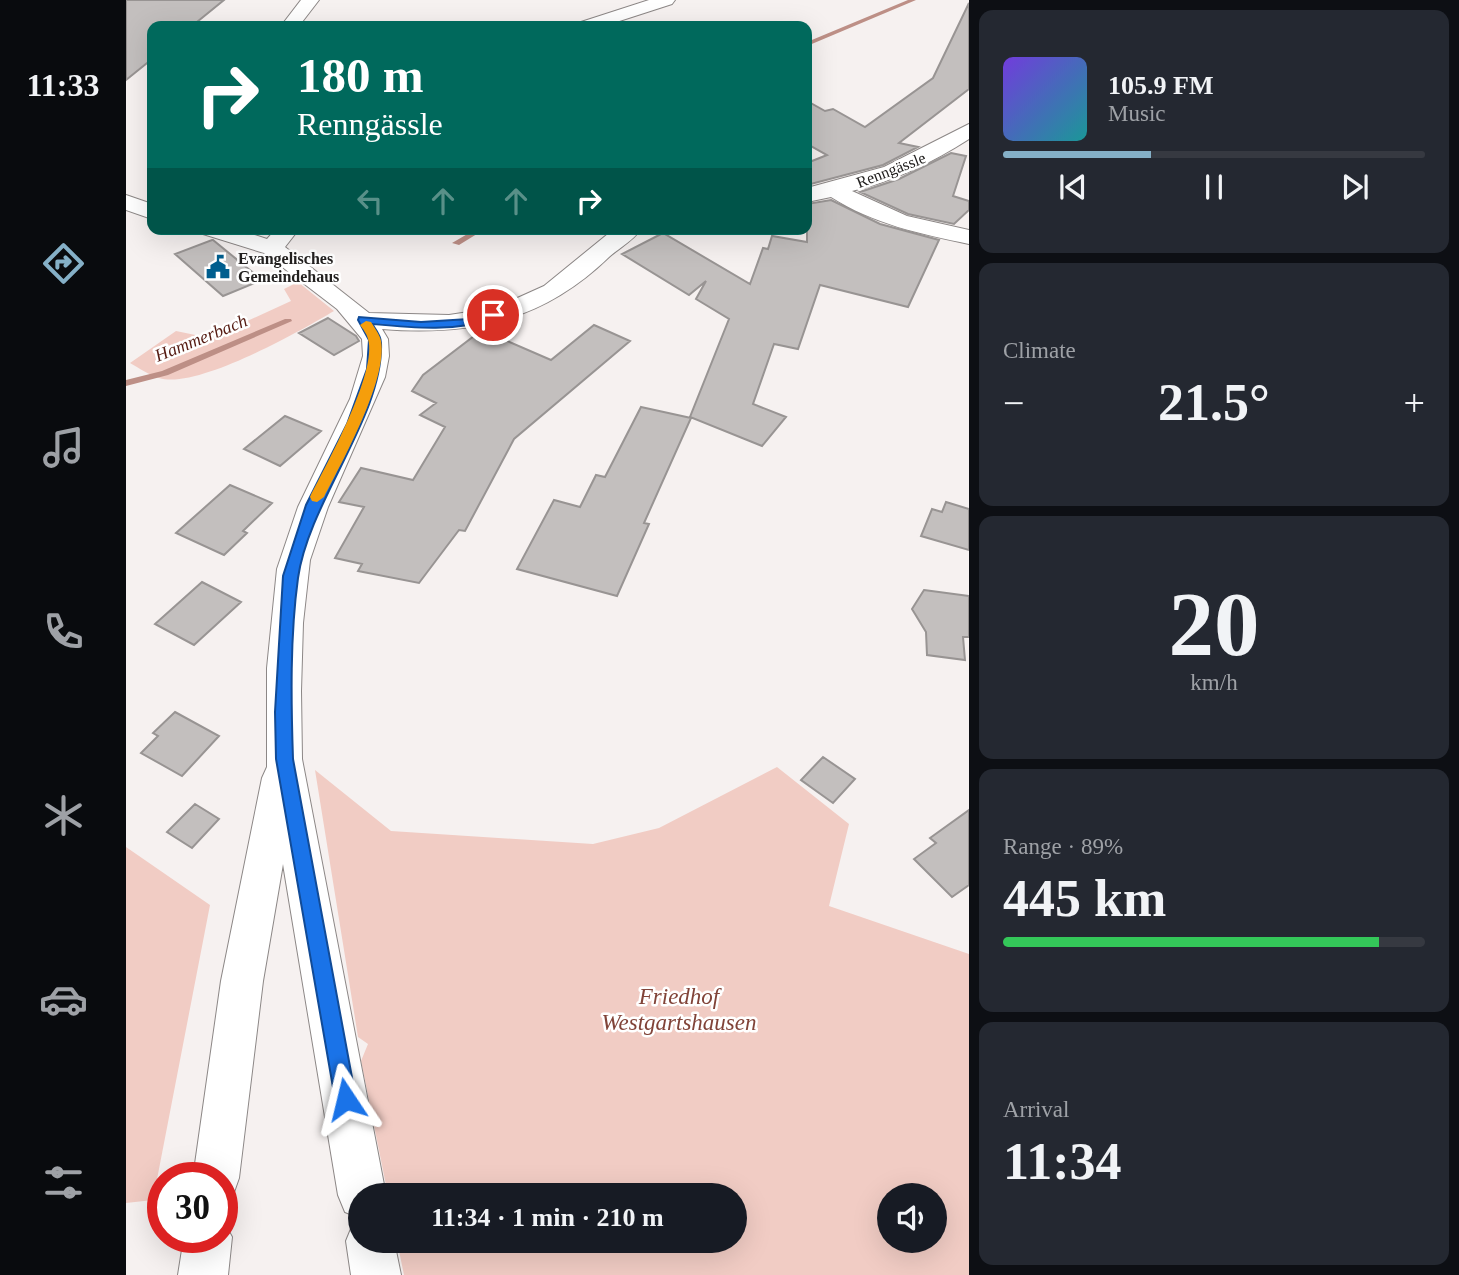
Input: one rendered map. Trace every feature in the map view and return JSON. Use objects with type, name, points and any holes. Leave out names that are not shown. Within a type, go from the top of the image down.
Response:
[{"type":"street","points":[[294,21],[310,0]]},
{"type":"street","points":[[602,21],[666,0]]},
{"type":"street","name":"Renngässle","points":[[812,194],[835,190],[931,155],[969,130]]},
{"type":"street","points":[[835,190],[860,208],[925,228],[969,237]]},
{"type":"street","points":[[126,202],[147,210]]},
{"type":"street","points":[[252,235],[280,239],[364,320],[375,340],[373,369],[354,424],[313,505],[291,576],[283,712],[284,759],[360,1183]]},
{"type":"street","points":[[364,320],[421,325],[470,323],[537,300],[578,274],[611,240],[620,235]]},
{"type":"street","points":[[218,1162],[242,981],[284,759]]},
{"type":"street","points":[[203,1275],[206,1253]]},
{"type":"street","points":[[372,1253],[376,1275]]},
{"type":"green space","points":[[298,282],[334,311],[248,356],[198,375],[176,379],[159,378],[130,363],[176,331],[210,338],[291,301],[284,289]]},
{"type":"green space","name":"Friedhof Westgartshausen","points":[[777,767],[849,824],[829,906],[969,954],[969,1275],[404,1275],[399,1253],[747,1253],[747,1183],[386,1183],[361,1061],[368,1044],[358,1037],[315,770],[391,831],[593,844],[659,828]]},
{"type":"green space","points":[[126,847],[210,905],[160,1162],[147,1162],[147,1201],[126,1203]]},
{"type":"building","points":[[126,0],[224,0],[198,21],[147,21],[147,63],[126,80]]},
{"type":"building","points":[[969,3],[969,89],[899,143],[918,147],[883,165],[812,184],[812,161],[827,155],[812,147],[812,104],[825,111],[833,109],[865,127],[933,78]]},
{"type":"building","points":[[951,153],[966,156],[953,196],[969,201],[969,210],[954,224],[908,214],[860,192],[899,179]]},
{"type":"building","points":[[831,200],[880,224],[939,240],[908,307],[820,285],[798,349],[774,344],[753,404],[786,417],[762,446],[690,417],[729,319],[696,299],[706,281],[689,295],[622,254],[659,235],[666,235],[750,284],[763,248],[768,249],[772,236],[807,242],[807,235],[812,235],[812,203]]},
{"type":"building","name":"Evangelisches Gemeindehaus","points":[[213,240],[262,280],[223,296],[175,254]]},
{"type":"building","points":[[328,318],[356,336],[359,341],[334,355],[299,333]]},
{"type":"building","points":[[594,325],[630,341],[514,439],[465,531],[459,530],[419,583],[358,571],[362,564],[335,558],[364,507],[339,502],[361,468],[413,480],[445,427],[420,415],[436,403],[412,391],[423,375],[482,330],[551,360]]},
{"type":"building","points":[[641,407],[691,418],[644,523],[649,524],[617,596],[517,569],[554,500],[580,507],[596,475],[605,477]]},
{"type":"building","points":[[285,416],[321,431],[280,466],[244,449]]},
{"type":"building","points":[[230,485],[272,503],[243,531],[247,533],[224,555],[176,533]]},
{"type":"building","points":[[946,502],[969,509],[969,550],[921,536],[932,509],[942,512]]},
{"type":"building","points":[[202,582],[241,602],[194,645],[155,624]]},
{"type":"building","points":[[924,590],[969,596],[969,637],[963,637],[965,660],[927,655],[926,632],[912,609]]},
{"type":"building","points":[[175,712],[219,736],[182,776],[141,753],[158,736],[153,733]]},
{"type":"building","points":[[823,757],[855,779],[833,803],[801,780]]},
{"type":"building","points":[[195,804],[219,819],[192,848],[167,832]]},
{"type":"building","points":[[969,810],[969,885],[952,897],[914,859],[936,843],[930,838]]},
{"type":"waterway","name":"Hammerbach","points":[[812,42],[913,0]]},
{"type":"waterway","name":"Hammerbach","points":[[456,243],[471,235]]},
{"type":"waterway","name":"Hammerbach","points":[[126,383],[165,373],[288,321]]},
{"type":"slow traffic","points":[[317,497],[354,424],[373,369],[375,340],[366,325]]},
{"type":"place","name":"Evangelisches Gemeindehaus","points":[[218,267]]},
{"type":"route","points":[[346,1099],[284,759],[283,712],[291,576],[313,505],[354,424],[373,369],[375,340],[364,320],[421,325],[470,323],[493,315]]}]
